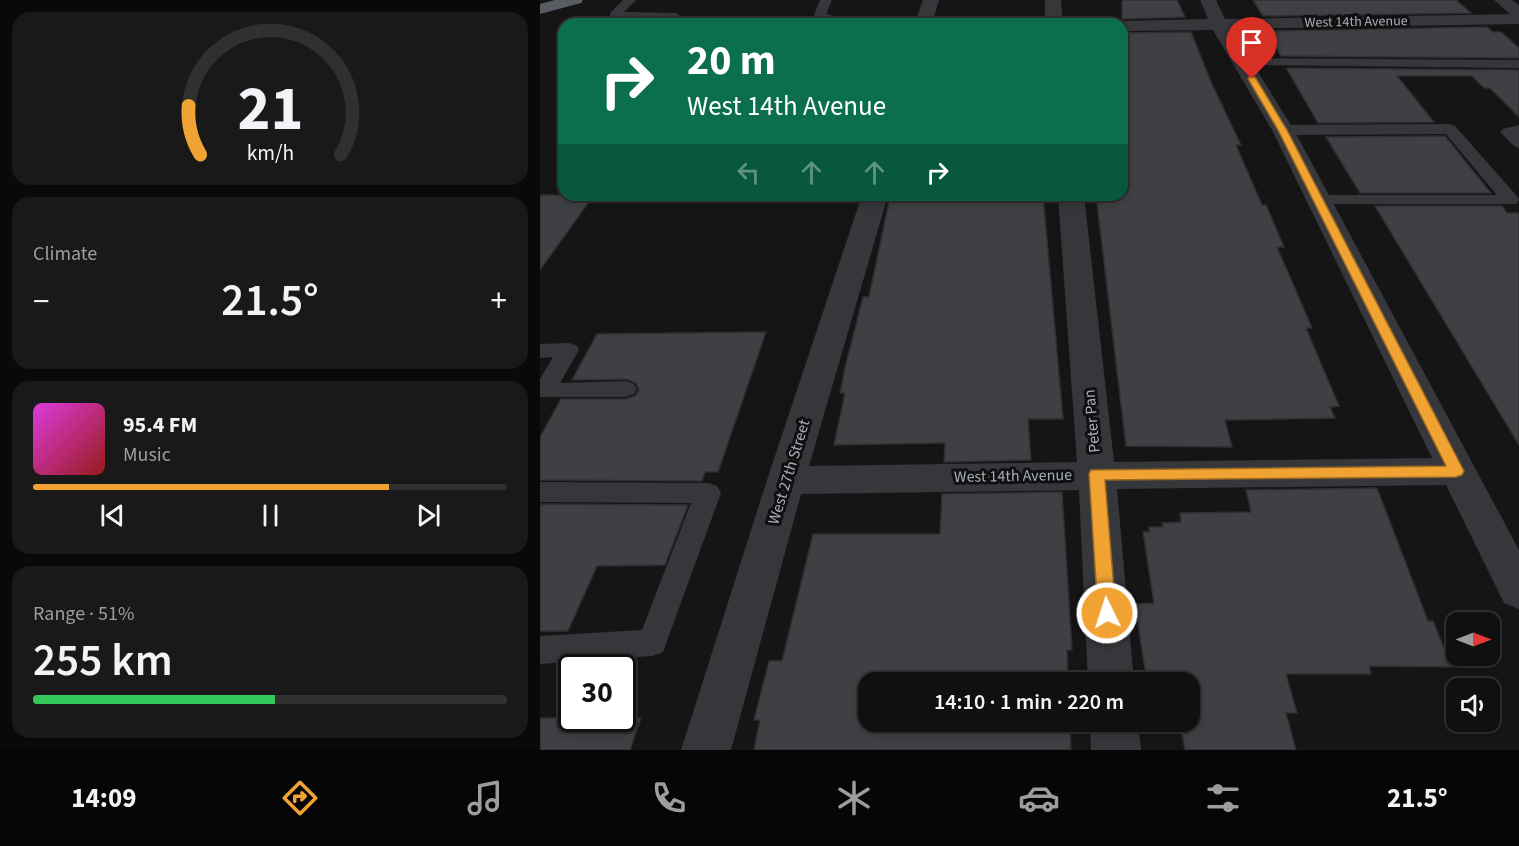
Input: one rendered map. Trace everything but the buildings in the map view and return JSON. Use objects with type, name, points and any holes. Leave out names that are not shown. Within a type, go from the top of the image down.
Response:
[{"type":"highway","points":[[540,9],[575,0]]},
{"type":"street","points":[[925,18],[931,0]]},
{"type":"street","points":[[1053,0],[1054,18]]},
{"type":"street","points":[[1208,0],[1220,26],[1283,130],[1519,591]]},
{"type":"street","points":[[1502,0],[1519,13]]},
{"type":"street","name":"West 14th Avenue","points":[[1128,26],[1519,19]]},
{"type":"street","name":"West 27th Street","points":[[706,750],[786,480],[873,201]]},
{"type":"street","name":"Peter Pan","points":[[1072,201],[1097,474],[1110,672]]},
{"type":"street","name":"West 14th Avenue","points":[[786,480],[1097,474],[1456,471]]},
{"type":"street","points":[[1115,732],[1116,750]]},
{"type":"lane","points":[[630,0],[614,15],[676,17]]},
{"type":"lane","points":[[824,18],[820,15],[826,0]]},
{"type":"lane","points":[[1242,62],[1519,64]]},
{"type":"lane","points":[[1283,130],[1450,129],[1511,200],[1317,200]]},
{"type":"lane","points":[[1519,130],[1508,132],[1519,143]]},
{"type":"lane","points":[[540,351],[567,350],[542,394]]},
{"type":"lane","points":[[542,394],[626,389]]},
{"type":"lane","points":[[540,492],[708,493],[652,643],[540,650]]},
{"type":"route","points":[[1107,613],[1097,474],[1456,471],[1283,130],[1252,79]]}]
